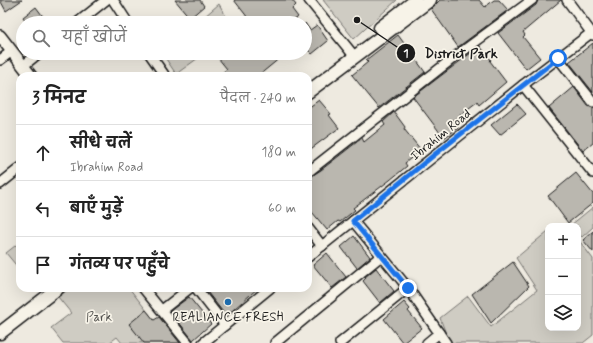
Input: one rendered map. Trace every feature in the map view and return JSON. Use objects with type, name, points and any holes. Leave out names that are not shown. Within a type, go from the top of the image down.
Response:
[{"type":"main road","points":[[312,89],[416,0]]},
{"type":"main road","points":[[312,80],[430,0]]},
{"type":"main road","points":[[0,326],[42,292]]},
{"type":"main road","points":[[0,333],[53,292]]},
{"type":"street","points":[[86,16],[106,0]]},
{"type":"street","points":[[113,0],[123,16]]},
{"type":"street","points":[[309,0],[352,54]]},
{"type":"street","points":[[312,169],[452,59],[532,0]]},
{"type":"street","points":[[567,0],[592,34]]},
{"type":"street","name":"Ibrahim Road","points":[[312,254],[523,85],[592,34]]},
{"type":"street","points":[[0,36],[16,56]]},
{"type":"street","points":[[0,60],[12,51]]},
{"type":"street","points":[[558,58],[593,102]]},
{"type":"street","points":[[19,60],[28,72]]},
{"type":"street","points":[[23,66],[30,60]]},
{"type":"street","points":[[154,60],[162,72]]},
{"type":"street","points":[[523,85],[593,173]]},
{"type":"street","points":[[0,184],[16,171]]},
{"type":"street","points":[[353,221],[408,288],[446,343]]},
{"type":"street","points":[[312,233],[322,246]]},
{"type":"street","points":[[275,343],[381,256]]},
{"type":"street","points":[[340,343],[408,288]]},
{"type":"street","points":[[146,292],[188,343]]},
{"type":"street","points":[[162,310],[185,292]]},
{"type":"street","points":[[199,292],[225,325]]},
{"type":"street","points":[[203,343],[265,292]]},
{"type":"street","points":[[427,343],[439,333]]},
{"type":"green space","points":[[323,0],[397,0],[354,39]]},
{"type":"green space","points":[[219,4],[226,16],[205,16]]},
{"type":"green space","points":[[167,60],[195,60],[179,72],[175,72]]},
{"type":"green space","points":[[593,207],[593,227],[582,237],[581,223],[573,223]]},
{"type":"green space","points":[[545,234],[545,331],[581,331],[581,243],[593,259],[593,335],[583,343],[451,343],[440,318],[468,296],[491,327],[537,290],[516,258]]},
{"type":"green space","points":[[16,245],[16,265],[6,253]]},
{"type":"green space","name":"Park","points":[[65,292],[132,292],[172,343],[122,343],[117,337],[109,343],[63,343],[51,328],[71,313],[58,297]]},
{"type":"building","points":[[0,0],[22,0],[6,11]]},
{"type":"building","points":[[175,0],[200,0],[204,6],[192,16],[188,16]]},
{"type":"building","points":[[234,0],[292,0],[296,5],[292,9],[297,16],[247,16]]},
{"type":"building","points":[[440,0],[479,0],[485,7],[494,0],[499,0],[508,10],[458,47],[431,9]]},
{"type":"building","points":[[538,0],[561,0],[523,32],[525,35],[523,37],[540,58],[526,69],[498,33],[536,5]]},
{"type":"building","points":[[36,7],[43,16],[24,16]]},
{"type":"building","points":[[317,25],[328,41],[312,54],[312,29]]},
{"type":"building","points":[[398,35],[425,72],[379,108],[352,75],[368,62],[366,60]]},
{"type":"building","points":[[593,43],[593,92],[569,62]]},
{"type":"building","points":[[480,46],[506,82],[479,105],[477,102],[452,121],[458,128],[444,138],[413,97]]},
{"type":"building","points":[[220,60],[277,60],[263,72],[223,72],[227,69]]},
{"type":"building","points":[[574,87],[588,106],[593,108],[593,143],[583,151],[549,108]]},
{"type":"building","points":[[319,100],[331,114],[329,115],[339,128],[312,148],[312,105]]},
{"type":"building","points":[[517,104],[526,114],[500,135],[491,125]]},
{"type":"building","points":[[394,112],[405,127],[404,129],[421,150],[405,163],[407,166],[353,208],[355,210],[340,222],[338,221],[327,230],[312,212],[312,176],[362,138],[364,142],[385,125],[383,122]]},
{"type":"building","points":[[576,173],[593,194],[593,203],[568,223],[548,196]]},
{"type":"building","points":[[593,231],[593,252],[583,240]]},
{"type":"building","points":[[354,236],[370,257],[357,268],[341,247]]},
{"type":"building","points":[[327,253],[346,277],[332,288],[313,265]]},
{"type":"building","points":[[513,262],[529,286],[491,323],[472,294]]},
{"type":"building","points":[[376,268],[394,291],[380,303],[363,281],[366,278],[365,277]]},
{"type":"building","name":"REALIANCE FRESH","points":[[207,292],[253,292],[226,316]]},
{"type":"building","points":[[189,297],[211,324],[193,340],[170,311]]},
{"type":"building","points":[[404,302],[410,309],[408,311],[422,328],[403,343],[384,319]]},
{"type":"building","points":[[146,310],[154,320],[159,317],[180,343],[144,343],[129,324]]},
{"type":"place","name":"District Park","points":[[357,20]]},
{"type":"place","name":"REALIANCE FRESH","points":[[228,302]]},
{"type":"route","points":[[408,288],[353,221],[434,155],[558,58]]}]
